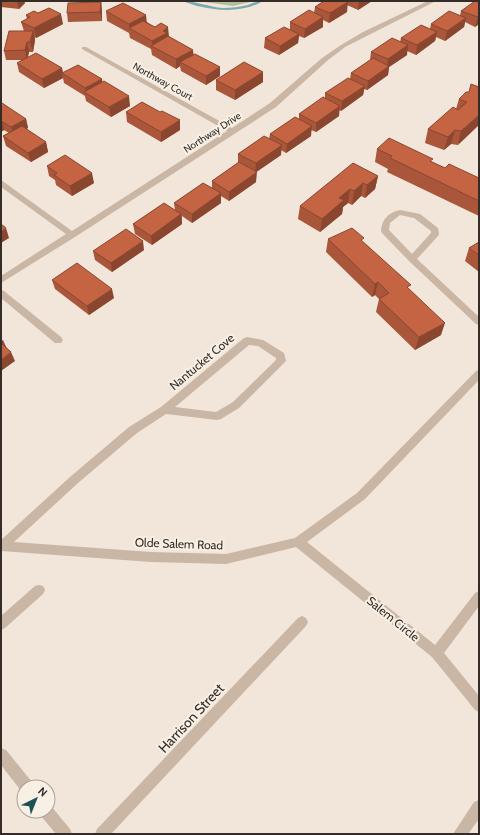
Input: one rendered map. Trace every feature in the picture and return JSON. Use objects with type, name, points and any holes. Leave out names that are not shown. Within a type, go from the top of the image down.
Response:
[{"type":"street","name":"Northway Drive","points":[[1,280],[273,105],[342,46],[368,31],[433,1]]},
{"type":"street","name":"Northway Court","points":[[84,48],[232,131]]},
{"type":"street","points":[[1,183],[72,235]]},
{"type":"street","points":[[412,259],[435,234],[435,230],[418,217],[402,212],[395,214],[386,222],[385,231],[412,259],[479,322]]},
{"type":"street","points":[[1,293],[58,340]]},
{"type":"street","name":"Nantucket Cove","points":[[1,546],[74,480],[133,430],[165,410],[247,341],[260,343],[281,356],[282,361],[236,406],[217,416],[165,410]]},
{"type":"street","name":"Olde Salem Road","points":[[1,546],[151,557],[226,559],[298,542],[361,496],[479,374]]},
{"type":"street","name":"Salem Circle","points":[[298,542],[436,653],[479,706]]},
{"type":"street","points":[[1,624],[39,590]]},
{"type":"street","points":[[436,653],[479,597]]},
{"type":"street","name":"Harrison Street","points":[[102,834],[302,622]]},
{"type":"street","points":[[1,755],[20,779]]},
{"type":"street","points":[[460,834],[479,807]]},
{"type":"street","points":[[53,819],[65,834]]},
{"type":"green space","points":[[197,1],[255,1],[233,6]]},
{"type":"building","points":[[324,1],[348,2],[330,13],[315,7]]},
{"type":"building","points":[[475,1],[479,1],[478,17],[461,11]]},
{"type":"building","points":[[101,2],[100,12],[67,13],[68,3]]},
{"type":"building","points":[[123,3],[146,15],[129,24],[106,11]]},
{"type":"building","points":[[49,8],[61,14],[34,28],[21,22],[30,17],[26,15],[34,11],[38,13]]},
{"type":"building","points":[[309,10],[323,17],[305,29],[290,22]]},
{"type":"building","points":[[449,11],[466,18],[447,31],[431,24]]},
{"type":"building","points":[[143,21],[155,27],[161,23],[168,27],[163,31],[167,33],[152,41],[129,28]]},
{"type":"building","points":[[421,25],[437,32],[417,45],[401,38]]},
{"type":"building","points":[[284,27],[299,34],[280,46],[265,38]]},
{"type":"building","points":[[9,31],[33,31],[30,42],[27,42],[25,50],[4,51]]},
{"type":"building","points":[[168,36],[193,50],[176,59],[151,46]]},
{"type":"building","points":[[392,38],[408,45],[388,59],[371,52]]},
{"type":"building","points":[[36,53],[62,68],[42,79],[17,63]]},
{"type":"building","points":[[195,54],[220,67],[206,76],[180,62]]},
{"type":"building","points":[[373,58],[389,66],[368,81],[351,73]]},
{"type":"building","points":[[244,62],[263,72],[235,90],[216,80]]},
{"type":"building","points":[[78,65],[102,79],[85,88],[62,73]]},
{"type":"building","points":[[348,78],[365,86],[342,101],[325,93]]},
{"type":"building","points":[[104,81],[129,96],[109,107],[84,92]]},
{"type":"building","points":[[471,84],[479,87],[479,115],[461,131],[455,130],[448,137],[428,129],[453,107],[458,110],[467,102],[459,99],[466,92],[469,92]]},
{"type":"building","points":[[323,97],[340,106],[316,123],[299,114]]},
{"type":"building","points":[[142,102],[160,112],[162,111],[180,120],[161,132],[126,112]]},
{"type":"building","points":[[2,103],[26,119],[11,127],[1,121]]},
{"type":"building","points":[[295,117],[312,126],[287,144],[270,134]]},
{"type":"building","points":[[22,126],[46,142],[28,153],[3,136]]},
{"type":"building","points":[[264,136],[282,145],[256,163],[238,154]]},
{"type":"building","points":[[389,138],[433,159],[430,161],[445,168],[449,164],[479,178],[479,201],[390,158],[392,156],[377,149]]},
{"type":"building","points":[[65,155],[92,173],[70,186],[54,175],[57,173],[47,166]]},
{"type":"building","points":[[239,162],[257,172],[229,192],[212,181]]},
{"type":"building","points":[[353,163],[378,176],[367,185],[363,183],[354,191],[350,189],[339,198],[344,200],[322,219],[300,206]]},
{"type":"building","points":[[203,183],[221,193],[192,214],[174,203]]},
{"type":"building","points":[[164,203],[181,214],[151,236],[133,224]]},
{"type":"building","points":[[1,224],[6,228],[1,232]]},
{"type":"building","points":[[352,228],[364,238],[361,240],[411,285],[407,287],[445,323],[419,337],[379,299],[389,293],[378,282],[375,284],[328,239]]},
{"type":"building","points":[[126,229],[143,241],[111,263],[93,251]]},
{"type":"building","points":[[479,242],[479,255],[469,248]]},
{"type":"building","points":[[77,263],[112,289],[87,306],[52,280]]},
{"type":"building","points":[[1,343],[11,352],[1,360]]},
{"type":"waterway","points":[[184,1],[222,9],[241,8],[261,1]]}]
